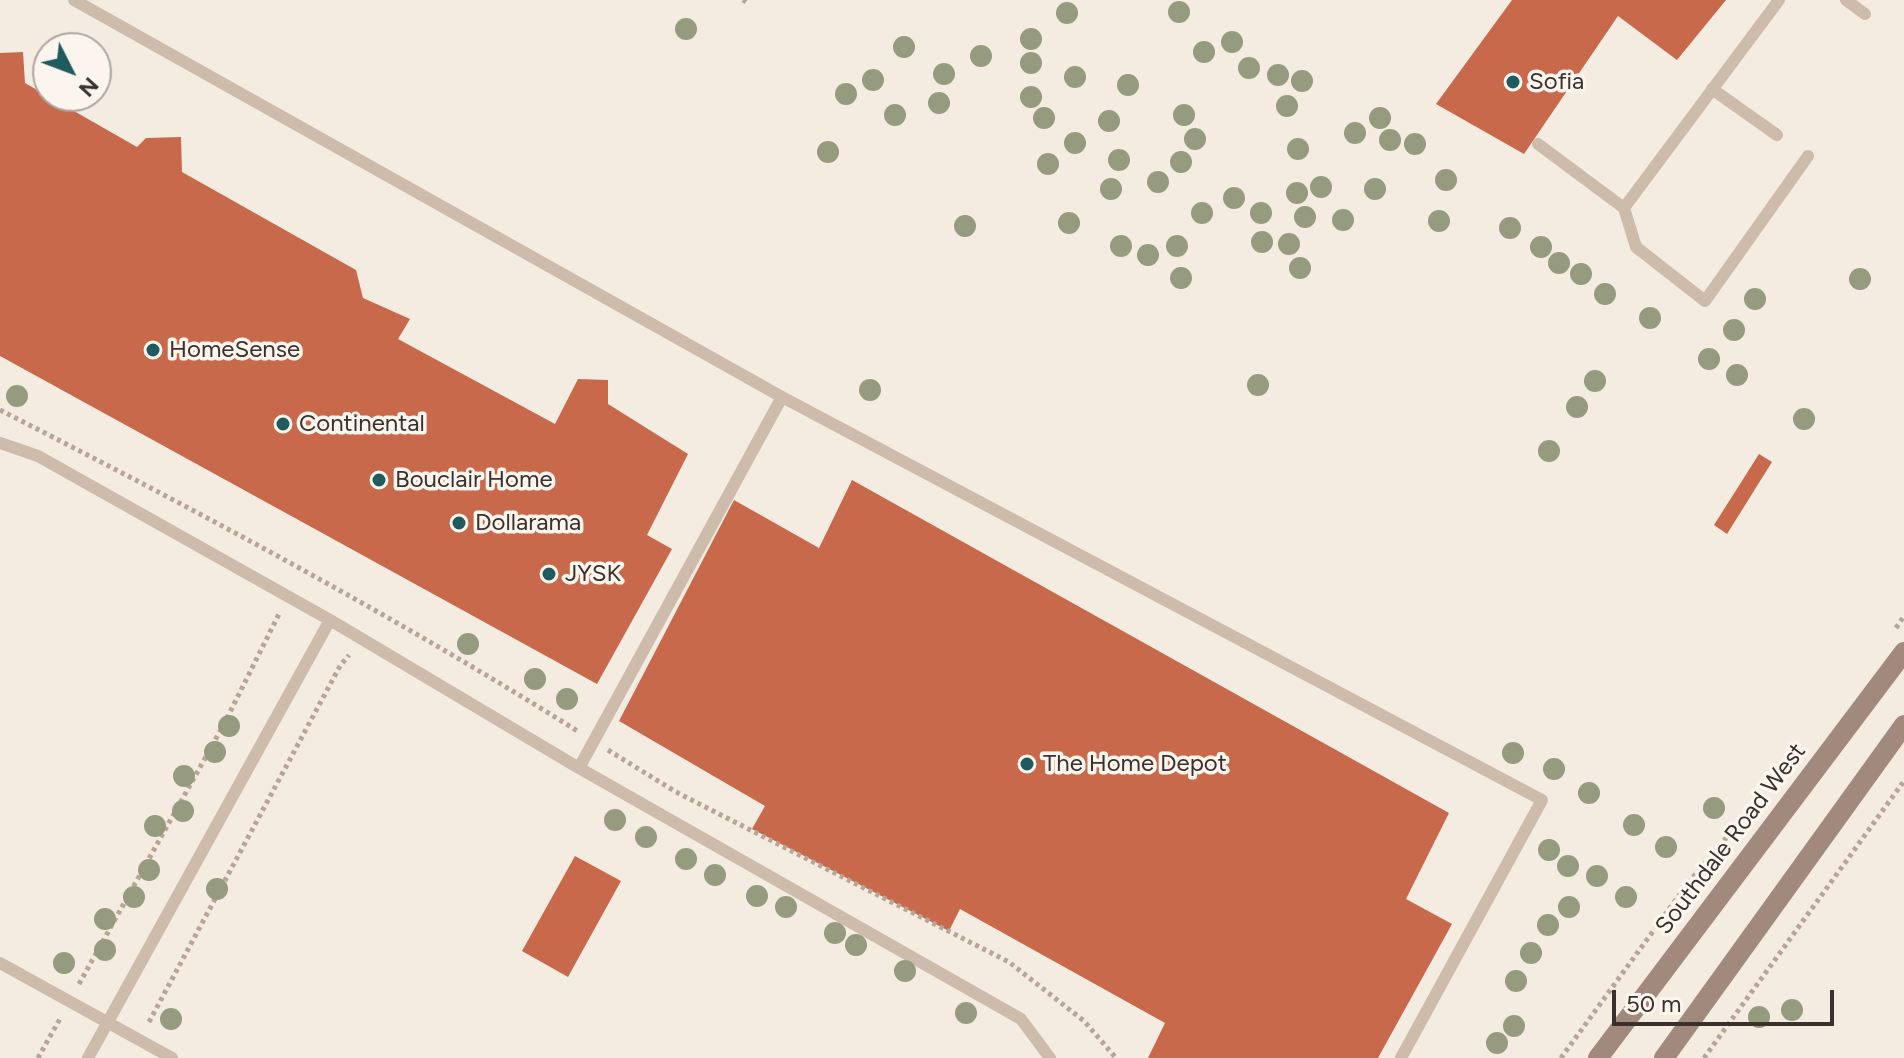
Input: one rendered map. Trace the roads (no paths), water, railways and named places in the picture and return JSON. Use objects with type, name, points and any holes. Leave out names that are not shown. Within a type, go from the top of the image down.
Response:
[{"type":"main road","name":"Southdale Road West","points":[[1598,1058],[1904,652]]},
{"type":"main road","points":[[1664,1058],[1904,725]]},
{"type":"main road","points":[[1610,1058],[1632,1012]]},
{"type":"lane","points":[[74,0],[782,397],[1542,800],[1401,1058]]},
{"type":"lane","points":[[1624,208],[1779,0]]},
{"type":"lane","points":[[1846,0],[1865,14]]},
{"type":"lane","points":[[1712,89],[1777,135]]},
{"type":"lane","points":[[1538,144],[1624,208],[1636,247],[1705,301],[1808,156]]},
{"type":"lane","points":[[579,768],[591,740],[782,397]]},
{"type":"lane","points":[[0,443],[38,456],[289,596],[579,768],[1021,1019],[1050,1058]]},
{"type":"lane","points":[[88,1058],[330,620]]},
{"type":"lane","points":[[0,963],[172,1058]]},
{"type":"place","name":"Sofia","points":[[1513,82]]},
{"type":"place","name":"HomeSense","points":[[153,350]]},
{"type":"place","name":"Continental","points":[[283,424]]},
{"type":"place","name":"Bouclair Home","points":[[379,480]]},
{"type":"place","name":"Dollarama","points":[[459,523]]},
{"type":"place","name":"JYSK","points":[[549,574]]},
{"type":"place","name":"The Home Depot","points":[[1027,764]]}]
